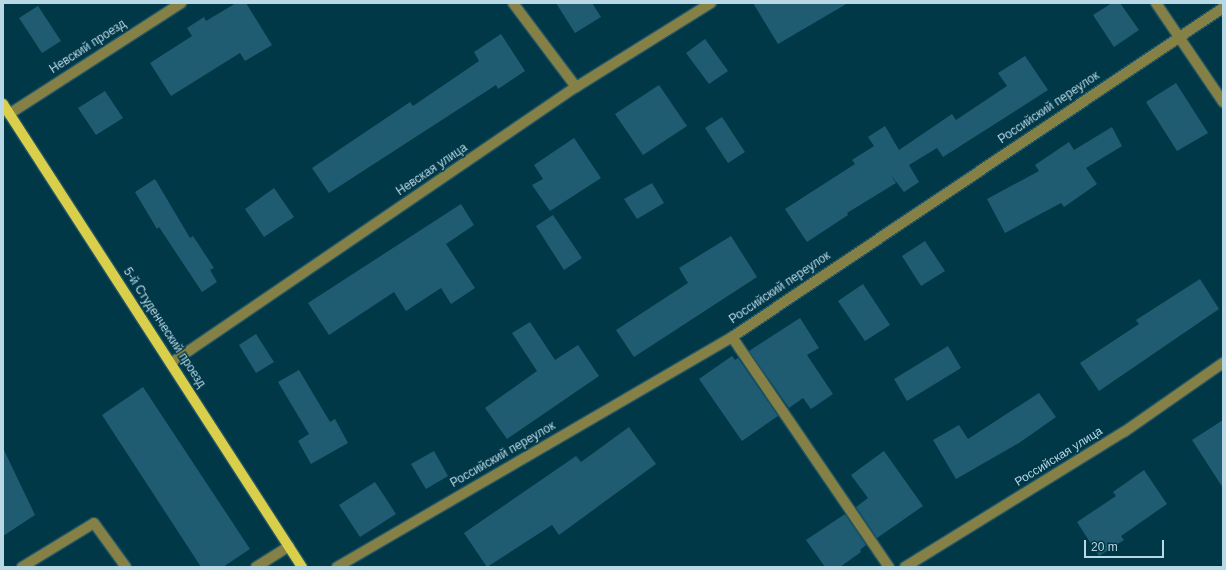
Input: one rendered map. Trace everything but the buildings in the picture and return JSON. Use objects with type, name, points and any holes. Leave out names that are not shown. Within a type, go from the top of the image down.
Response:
[{"type":"main road","name":"5-й Студенческий проезд","points":[[3,104],[302,567]]},
{"type":"street","name":"Невский проезд","points":[[9,114],[181,3]]},
{"type":"street","points":[[513,3],[576,87]]},
{"type":"street","name":"Невская улица","points":[[171,363],[576,87],[711,3]]},
{"type":"street","points":[[1156,3],[1180,36],[1223,102]]},
{"type":"street","name":"Российский переулок","points":[[337,567],[732,336],[1223,8]]},
{"type":"street","points":[[732,336],[889,567]]},
{"type":"street","name":"Российская улица","points":[[905,567],[1124,432],[1223,363]]},
{"type":"street","points":[[22,567],[94,523],[126,567]]},
{"type":"street","points":[[256,567],[288,546]]}]
